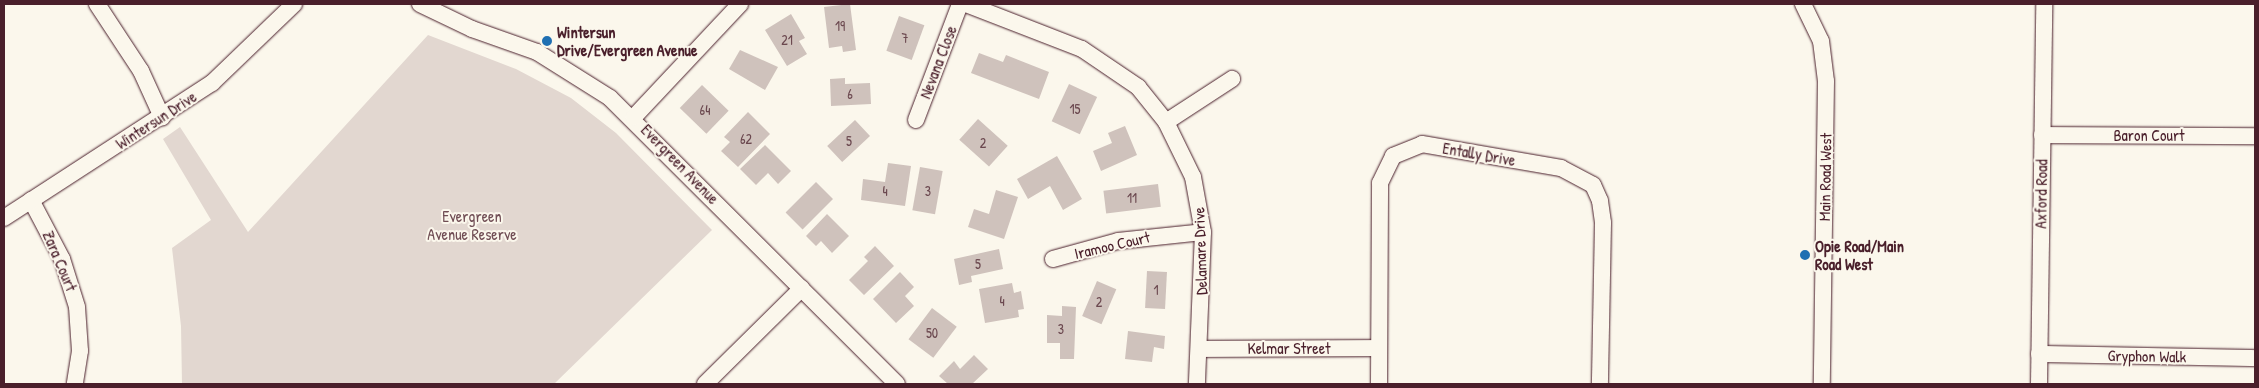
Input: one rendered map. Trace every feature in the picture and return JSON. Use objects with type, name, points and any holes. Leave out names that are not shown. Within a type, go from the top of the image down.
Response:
[{"type":"street","points":[[97,4],[167,113]]},
{"type":"street","name":"Wintersun Drive","points":[[4,218],[167,113],[226,72],[294,4]]},
{"type":"street","name":"Evergreen Avenue","points":[[420,4],[569,69],[634,117],[897,384]]},
{"type":"street","points":[[634,117],[740,4]]},
{"type":"street","name":"Nevana Close","points":[[916,120],[960,4]]},
{"type":"street","name":"Delamare Drive","points":[[966,4],[1082,48],[1138,86],[1166,122],[1193,177],[1202,232],[1200,349],[1197,384]]},
{"type":"street","name":"Main Road West","points":[[1803,4],[1821,41],[1826,81],[1822,384]]},
{"type":"street","name":"Axford Road","points":[[2038,384],[2044,4]]},
{"type":"street","points":[[1166,122],[1232,79]]},
{"type":"street","name":"Baron Court","points":[[2042,135],[2255,136]]},
{"type":"street","name":"Entally Drive","points":[[1379,384],[1380,183],[1393,156],[1414,146],[1430,145],[1562,168],[1592,186],[1600,201],[1603,223],[1600,384]]},
{"type":"street","name":"Zara Court","points":[[31,200],[62,259],[77,306],[80,351],[75,384]]},
{"type":"street","name":"Iramoo Court","points":[[1053,259],[1118,240],[1202,232]]},
{"type":"street","points":[[705,384],[802,288]]},
{"type":"street","name":"Kelmar Street","points":[[1200,349],[1379,348]]},
{"type":"street","name":"Gryphon Walk","points":[[2039,354],[2255,358]]},
{"type":"green space","name":"Evergreen Avenue Reserve","points":[[428,35],[516,69],[571,98],[616,133],[712,230],[554,384],[182,384],[181,326],[172,248],[211,220],[163,139],[180,127],[248,232]]},
{"type":"building","points":[[850,4],[856,50],[843,52],[842,46],[829,48],[824,7]]},
{"type":"building","points":[[791,14],[805,38],[799,41],[807,54],[787,66],[765,30]]},
{"type":"building","points":[[899,16],[924,25],[912,60],[886,51]]},
{"type":"building","points":[[740,50],[778,67],[765,90],[729,69]]},
{"type":"building","points":[[979,53],[1003,62],[1006,55],[1049,72],[1039,99],[971,73]]},
{"type":"building","points":[[845,78],[845,84],[870,83],[871,104],[831,106],[830,79]]},
{"type":"building","points":[[1069,84],[1097,97],[1080,134],[1052,121]]},
{"type":"building","points":[[702,85],[729,111],[706,134],[680,108]]},
{"type":"building","points":[[748,112],[770,134],[738,167],[721,151],[730,142],[724,137]]},
{"type":"building","points":[[978,119],[1008,146],[989,167],[959,140]]},
{"type":"building","points":[[855,120],[870,136],[842,162],[827,146]]},
{"type":"building","points":[[1125,126],[1137,155],[1101,171],[1093,151],[1112,143],[1108,133]]},
{"type":"building","points":[[765,145],[791,171],[778,184],[768,173],[756,185],[740,169]]},
{"type":"building","points":[[1057,156],[1082,199],[1063,210],[1050,186],[1028,199],[1017,179]]},
{"type":"building","points":[[888,163],[911,166],[905,206],[861,200],[863,179],[885,182]]},
{"type":"building","points":[[920,167],[943,171],[935,214],[912,210]]},
{"type":"building","points":[[816,182],[833,199],[803,229],[786,212]]},
{"type":"building","points":[[1158,184],[1161,207],[1106,214],[1103,191]]},
{"type":"building","points":[[996,190],[1018,197],[1004,239],[968,227],[974,209],[989,214]]},
{"type":"building","points":[[827,214],[849,236],[832,253],[821,241],[816,246],[806,236]]},
{"type":"building","points":[[875,246],[894,266],[864,295],[849,280],[868,261],[864,257]]},
{"type":"building","points":[[999,249],[1003,269],[971,276],[972,282],[959,285],[954,259]]},
{"type":"building","points":[[1147,271],[1167,272],[1165,309],[1145,308]]},
{"type":"building","points":[[900,272],[914,287],[905,296],[914,306],[896,323],[873,299]]},
{"type":"building","points":[[1097,281],[1116,289],[1101,324],[1082,316]]},
{"type":"building","points":[[1012,283],[1014,293],[1021,291],[1024,309],[1018,310],[1019,317],[985,323],[979,289]]},
{"type":"building","points":[[1062,306],[1076,307],[1074,359],[1060,359],[1060,343],[1047,343],[1047,315],[1062,316]]},
{"type":"building","points":[[932,308],[957,327],[933,358],[909,339]]},
{"type":"building","points":[[1128,331],[1165,336],[1164,349],[1154,347],[1152,362],[1125,359]]},
{"type":"building","points":[[974,355],[988,369],[972,384],[948,384],[939,376],[954,361],[960,369]]},
{"type":"place","name":"Wintersun Drive/Evergreen Avenue","points":[[547,41]]},
{"type":"place","name":"Opie Road/Main Road West","points":[[1805,255]]}]
